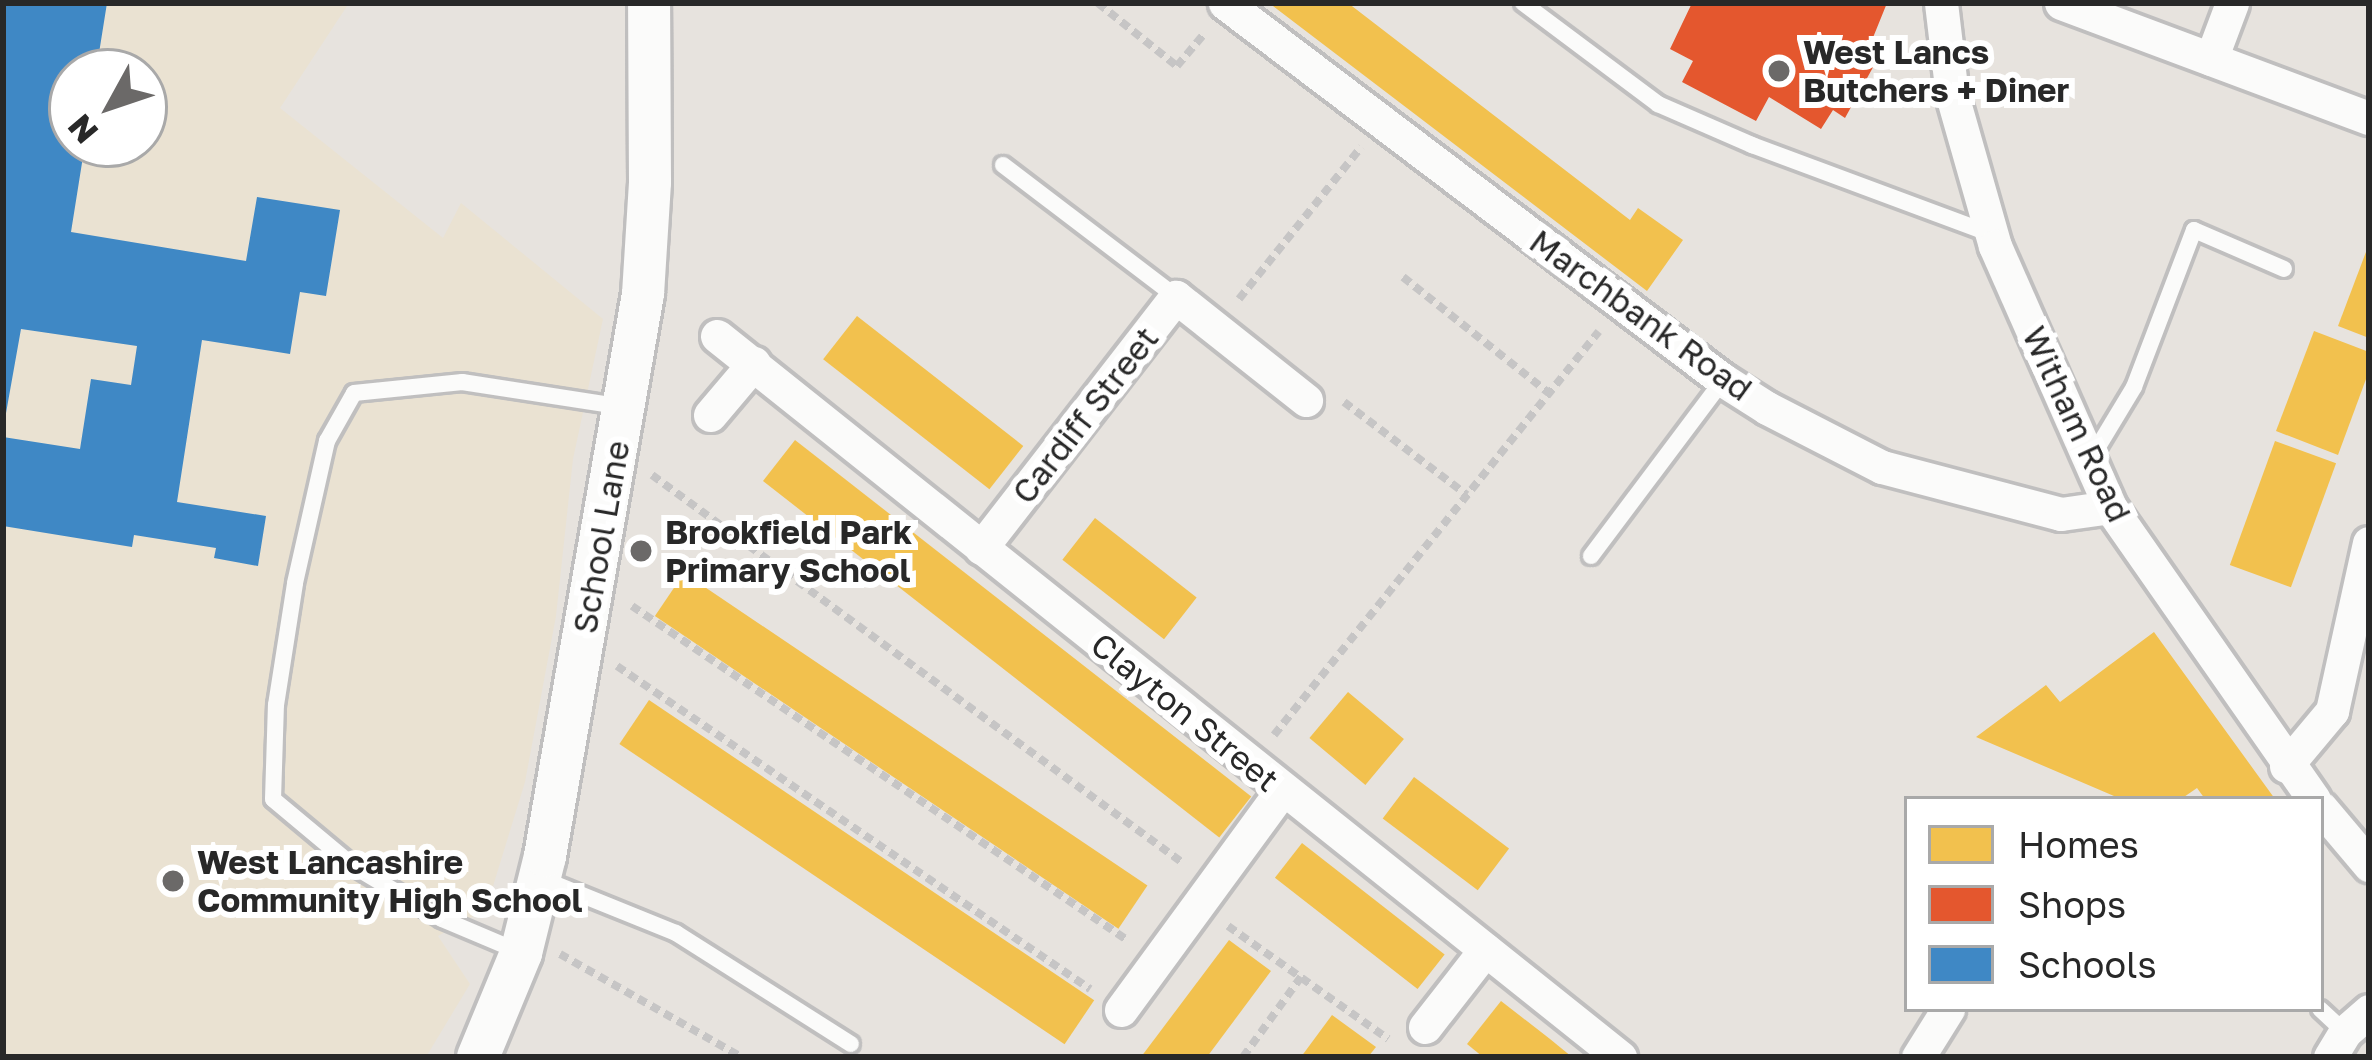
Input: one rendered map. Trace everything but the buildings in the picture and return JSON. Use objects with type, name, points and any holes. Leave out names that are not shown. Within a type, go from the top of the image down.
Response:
[{"type":"street","name":"School Lane","points":[[478,1057],[524,944],[540,878],[619,428],[647,251],[649,3]]},
{"type":"street","name":"Witham Road","points":[[1940,3],[1952,95],[1992,234],[2110,507],[2286,766],[2311,796]]},
{"type":"street","points":[[2061,3],[2369,118]]},
{"type":"street","points":[[2211,59],[2232,3]]},
{"type":"street","name":"Marchbank Road","points":[[1226,4],[1723,380],[1882,466],[2061,514],[2110,507]]},
{"type":"street","name":"Cardiff Street","points":[[981,548],[1176,297],[1306,400]]},
{"type":"street","name":"Clayton Street","points":[[717,336],[1620,1057]]},
{"type":"street","points":[[710,415],[754,363]]},
{"type":"street","points":[[2286,766],[2332,711],[2361,617],[2369,543]]},
{"type":"street","points":[[1121,1010],[1282,790]]},
{"type":"street","points":[[2324,812],[2369,865]]},
{"type":"street","points":[[1416,1039],[1485,950]]},
{"type":"street","points":[[1918,1057],[1946,1012]]},
{"type":"lane","points":[[1523,3],[1658,104],[1752,145],[1992,234]]},
{"type":"lane","points":[[1003,165],[1176,297]]},
{"type":"lane","points":[[2090,460],[2134,387],[2194,230],[2284,268]]},
{"type":"lane","points":[[1591,556],[1723,380]]},
{"type":"lane","points":[[524,944],[442,919],[353,866],[273,799],[276,705],[295,584],[327,440],[354,393],[463,382],[619,428]]},
{"type":"lane","points":[[540,878],[676,933],[850,1044]]},
{"type":"path","points":[[1098,3],[1177,66],[1226,4]]},
{"type":"path","points":[[1216,328],[1382,121]]},
{"type":"path","points":[[1402,277],[1549,392]]},
{"type":"path","points":[[1250,765],[1621,303]]},
{"type":"path","points":[[1306,400],[1339,398],[1467,495]]},
{"type":"path","points":[[619,428],[1206,895],[1301,977],[1416,1039]]},
{"type":"path","points":[[592,580],[1158,961]]},
{"type":"path","points":[[583,642],[1121,1010]]},
{"type":"path","points":[[524,944],[741,1057]]},
{"type":"path","points":[[1243,1057],[1301,977]]},
{"type":"shaded area","points":[[3,3],[349,3],[280,108],[443,238],[461,203],[603,319],[573,459],[556,616],[525,782],[486,909],[438,936],[470,984],[426,1057],[3,1057]]},
{"type":"place","name":"West Lancs Butchers + Diner","points":[[1779,71]]},
{"type":"place","name":"Brookfield Park Primary School","points":[[641,551]]},
{"type":"place","name":"West Lancashire Community High School","points":[[173,881]]}]
